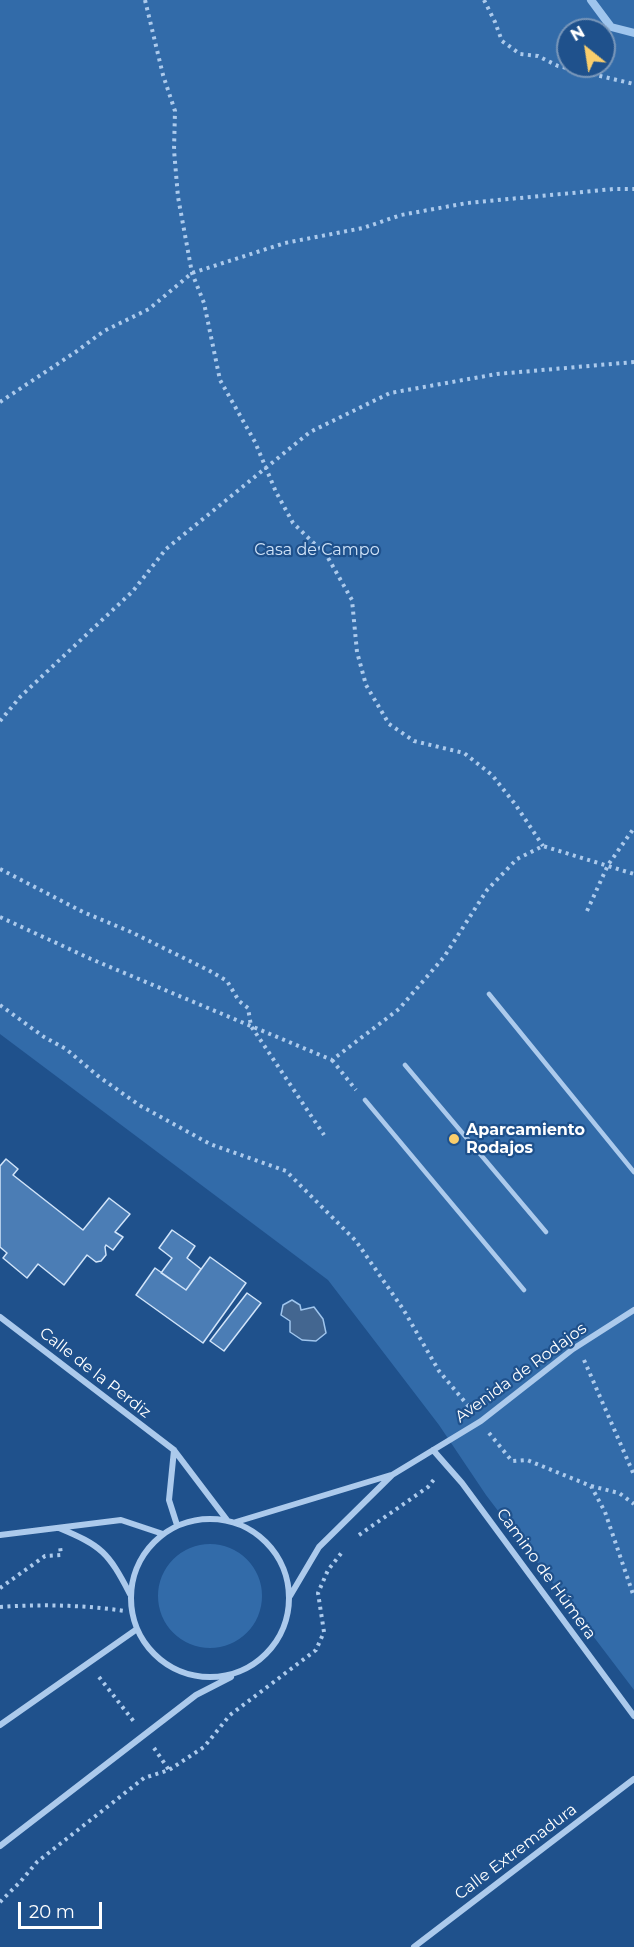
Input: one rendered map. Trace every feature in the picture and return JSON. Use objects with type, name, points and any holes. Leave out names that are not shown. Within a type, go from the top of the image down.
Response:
[{"type":"street","name":"Avenida de Rodajos","points":[[290,1597],[319,1547],[392,1475],[481,1421],[579,1345],[634,1310]]},
{"type":"street","name":"Calle de la Perdiz","points":[[0,1317],[174,1450],[227,1520]]},
{"type":"street","points":[[174,1450],[170,1500],[177,1525]]},
{"type":"street","name":"Camino de Húmera","points":[[433,1450],[462,1484],[634,1716]]},
{"type":"street","name":"Avenida de Rodajos","points":[[236,1522],[392,1475]]},
{"type":"street","points":[[0,1846],[196,1695],[251,1666],[272,1648],[280,1637],[290,1597],[286,1573],[275,1551],[258,1534],[236,1522],[202,1518],[177,1525],[162,1534],[146,1551],[135,1572],[130,1595],[131,1612],[137,1629],[151,1652],[173,1669],[199,1677],[226,1676],[251,1666]]},
{"type":"street","points":[[0,1535],[121,1520],[162,1534]]},
{"type":"street","points":[[58,1528],[84,1538],[100,1549],[113,1562],[130,1595]]},
{"type":"street","points":[[0,1725],[137,1629]]},
{"type":"street","name":"Calle Extremadura","points":[[414,1947],[634,1779]]},
{"type":"lane","points":[[489,994],[634,1172]]},
{"type":"lane","points":[[405,1065],[546,1232]]},
{"type":"lane","points":[[365,1100],[524,1290]]},
{"type":"path","points":[[145,0],[164,75],[176,111],[174,150],[178,197],[192,273],[204,303],[220,380],[255,442],[265,468],[293,523],[327,556],[352,600],[357,652],[366,685],[389,724],[414,741],[464,753],[492,775],[543,846],[634,874]]},
{"type":"path","points":[[483,0],[502,41],[520,54],[538,56],[558,66],[634,84]]},
{"type":"path","points":[[0,402],[104,331],[149,309],[192,273],[285,243],[363,228],[402,215],[467,203],[634,189]]},
{"type":"path","points":[[0,721],[21,696],[133,591],[166,549],[310,432],[390,393],[497,374],[634,362]]},
{"type":"path","points":[[587,911],[608,866],[634,828]]},
{"type":"path","points":[[332,1060],[399,1009],[444,957],[487,890],[517,859],[543,846]]},
{"type":"path","points":[[0,869],[226,981],[239,1001],[248,1008],[251,1026],[324,1135]]},
{"type":"path","points":[[0,917],[91,959],[332,1060],[365,1100]]},
{"type":"path","points":[[0,1005],[66,1050],[139,1105],[210,1144],[286,1171],[356,1241],[403,1309],[439,1371],[512,1461],[527,1460],[591,1486],[619,1493],[634,1504]]},
{"type":"path","points":[[579,1345],[634,1475]]},
{"type":"path","points":[[591,1486],[605,1512],[634,1597]]},
{"type":"path","points":[[0,1588],[45,1556],[61,1555],[58,1528]]},
{"type":"path","points":[[0,1607],[71,1606],[131,1612]]},
{"type":"path","points":[[87,1662],[169,1770]]},
{"type":"green space","name":"Casa de Campo","points":[[0,0],[634,0],[634,1690],[486,1495],[439,1425],[328,1280],[0,1034]]},
{"type":"green space","points":[[210,1544],[230,1548],[239,1553],[253,1567],[258,1576],[262,1596],[258,1616],[253,1625],[239,1639],[230,1644],[210,1648],[190,1644],[181,1639],[167,1625],[162,1616],[158,1596],[162,1576],[167,1567],[181,1553],[190,1548]]},
{"type":"shaded area","points":[[292,1300],[300,1305],[301,1310],[314,1307],[323,1319],[326,1333],[316,1341],[302,1340],[290,1332],[290,1321],[281,1315],[283,1305]]},
{"type":"building","points":[[6,1159],[18,1169],[13,1175],[83,1230],[109,1198],[130,1214],[115,1232],[123,1237],[113,1250],[106,1245],[106,1255],[101,1261],[96,1262],[87,1255],[64,1285],[38,1264],[27,1278],[3,1258],[7,1253],[0,1247],[0,1166]]},
{"type":"building","points":[[172,1230],[195,1246],[187,1258],[201,1269],[186,1290],[161,1273],[172,1258],[159,1248]]},
{"type":"building","points":[[210,1257],[246,1283],[203,1343],[136,1295],[155,1268],[186,1290]]},
{"type":"building","points":[[247,1293],[261,1303],[224,1351],[210,1341]]},
{"type":"waterway","points":[[591,0],[611,27],[634,33]]},
{"type":"place","name":"Aparcamiento Rodajos","points":[[454,1139]]}]
